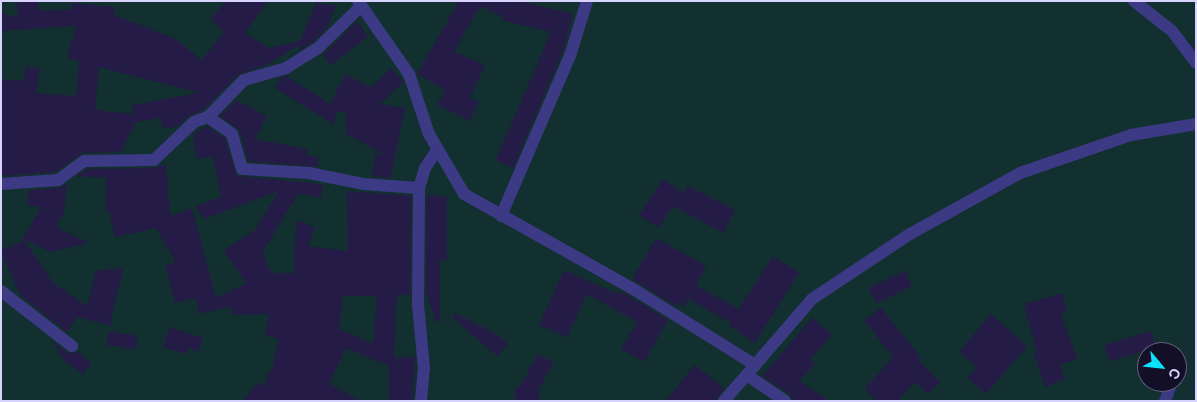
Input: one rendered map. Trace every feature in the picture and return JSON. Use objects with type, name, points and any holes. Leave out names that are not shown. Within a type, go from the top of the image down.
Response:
[{"type":"street","points":[[501,216],[570,56],[587,1]]},
{"type":"street","points":[[1134,1],[1172,31],[1196,63]]},
{"type":"street","points":[[1,184],[58,180],[84,161],[154,160],[194,122],[208,116],[244,80],[286,68],[317,49],[359,4],[412,79],[429,134],[464,194],[635,290],[751,370],[785,401]]},
{"type":"street","points":[[208,116],[232,134],[242,168],[288,171],[363,184],[418,188]]},
{"type":"street","points":[[724,401],[800,312],[836,281],[910,234],[1020,173],[1131,135],[1196,124]]},
{"type":"street","points":[[420,401],[424,369],[418,304],[418,188],[424,168],[438,149]]},
{"type":"street","points":[[1,291],[72,346]]},
{"type":"green space","points":[[1,1],[1196,1],[1196,401],[1,401]]},
{"type":"building","points":[[17,1],[38,1],[39,11],[72,9],[72,3],[115,7],[114,15],[174,38],[202,60],[224,32],[210,19],[227,1],[268,1],[245,33],[269,48],[300,41],[316,3],[336,6],[327,28],[312,43],[298,51],[303,43],[266,65],[239,74],[203,110],[189,116],[177,127],[162,128],[161,118],[136,122],[121,152],[83,153],[55,172],[1,176],[1,79],[23,81],[26,66],[40,69],[36,93],[76,96],[79,61],[67,58],[76,26],[1,31],[1,12],[18,18]],"holes":[[[99,67],[200,93],[132,105],[133,114],[95,110]]]},
{"type":"building","points":[[459,1],[519,1],[573,14],[562,53],[513,168],[496,160],[551,32],[502,20],[503,17],[480,6],[454,52],[485,65],[470,98],[479,102],[470,121],[437,105],[445,90],[417,74]]},
{"type":"building","points":[[357,21],[368,36],[331,65],[323,55]]},
{"type":"building","points":[[391,68],[403,82],[380,104],[405,108],[390,178],[371,176],[376,153],[386,155],[346,134],[346,112],[336,112],[334,125],[275,88],[281,78],[286,76],[330,104],[345,74],[371,87]]},
{"type":"building","points":[[236,100],[267,116],[255,139],[307,149],[306,155],[319,157],[318,167],[248,161],[240,131],[220,116]]},
{"type":"building","points":[[207,126],[225,139],[237,176],[323,184],[321,197],[298,194],[262,253],[271,273],[294,273],[296,220],[315,227],[308,246],[348,251],[347,191],[411,196],[410,295],[397,295],[394,357],[415,357],[413,401],[389,401],[389,366],[346,348],[329,384],[361,401],[243,401],[257,383],[262,387],[273,366],[278,338],[265,336],[269,314],[232,315],[232,306],[199,314],[195,298],[175,303],[165,264],[176,263],[156,228],[115,237],[109,211],[105,211],[107,178],[77,176],[87,169],[154,168],[166,164],[170,216],[192,208],[216,298],[246,284],[224,250],[255,230],[279,191],[204,219],[195,206],[221,197],[213,156],[197,159],[193,134]],"holes":[[[343,296],[376,296],[374,344],[339,329]]]},
{"type":"building","points":[[663,179],[684,193],[688,186],[735,210],[723,233],[673,206],[659,228],[639,215]]},
{"type":"building","points":[[67,184],[64,212],[56,227],[89,243],[50,252],[23,239],[41,207],[27,206],[29,190],[59,188]]},
{"type":"building","points":[[427,195],[447,196],[447,260],[440,260],[440,321],[436,322],[426,293]]},
{"type":"building","points":[[656,238],[706,266],[696,286],[739,309],[773,256],[799,273],[755,343],[729,326],[731,323],[688,299],[684,307],[678,303],[676,306],[632,279]]},
{"type":"building","points":[[24,240],[53,283],[87,306],[96,271],[123,268],[110,322],[113,326],[77,317],[67,332],[20,295],[1,251]]},
{"type":"building","points":[[564,270],[613,292],[624,293],[668,320],[644,362],[621,349],[637,322],[587,294],[567,337],[539,325]]},
{"type":"building","points":[[905,271],[912,286],[876,303],[869,288]]},
{"type":"building","points":[[1062,293],[1067,312],[1061,314],[1077,359],[1060,365],[1065,379],[1045,387],[1033,351],[1037,354],[1024,304]]},
{"type":"building","points":[[881,308],[921,358],[918,360],[940,382],[928,394],[915,382],[898,401],[877,401],[865,389],[893,357],[864,320]]},
{"type":"building","points":[[455,313],[495,333],[508,344],[497,356],[452,317]]},
{"type":"building","points":[[991,314],[1027,346],[986,394],[967,378],[977,367],[959,352]]},
{"type":"building","points":[[812,318],[832,334],[810,360],[815,364],[799,381],[830,401],[793,401],[790,394],[762,376]]},
{"type":"building","points":[[169,327],[203,338],[199,352],[188,348],[186,354],[163,347]]},
{"type":"building","points":[[109,331],[138,336],[135,350],[107,345]]},
{"type":"building","points":[[1151,331],[1154,342],[1137,342],[1137,353],[1109,362],[1104,345]]},
{"type":"building","points":[[50,339],[67,353],[77,352],[91,362],[83,374],[65,361]]},
{"type":"building","points":[[537,354],[553,362],[539,390],[539,401],[516,401],[515,387],[520,387]]},
{"type":"building","points":[[694,365],[724,388],[716,400],[666,401]]}]
